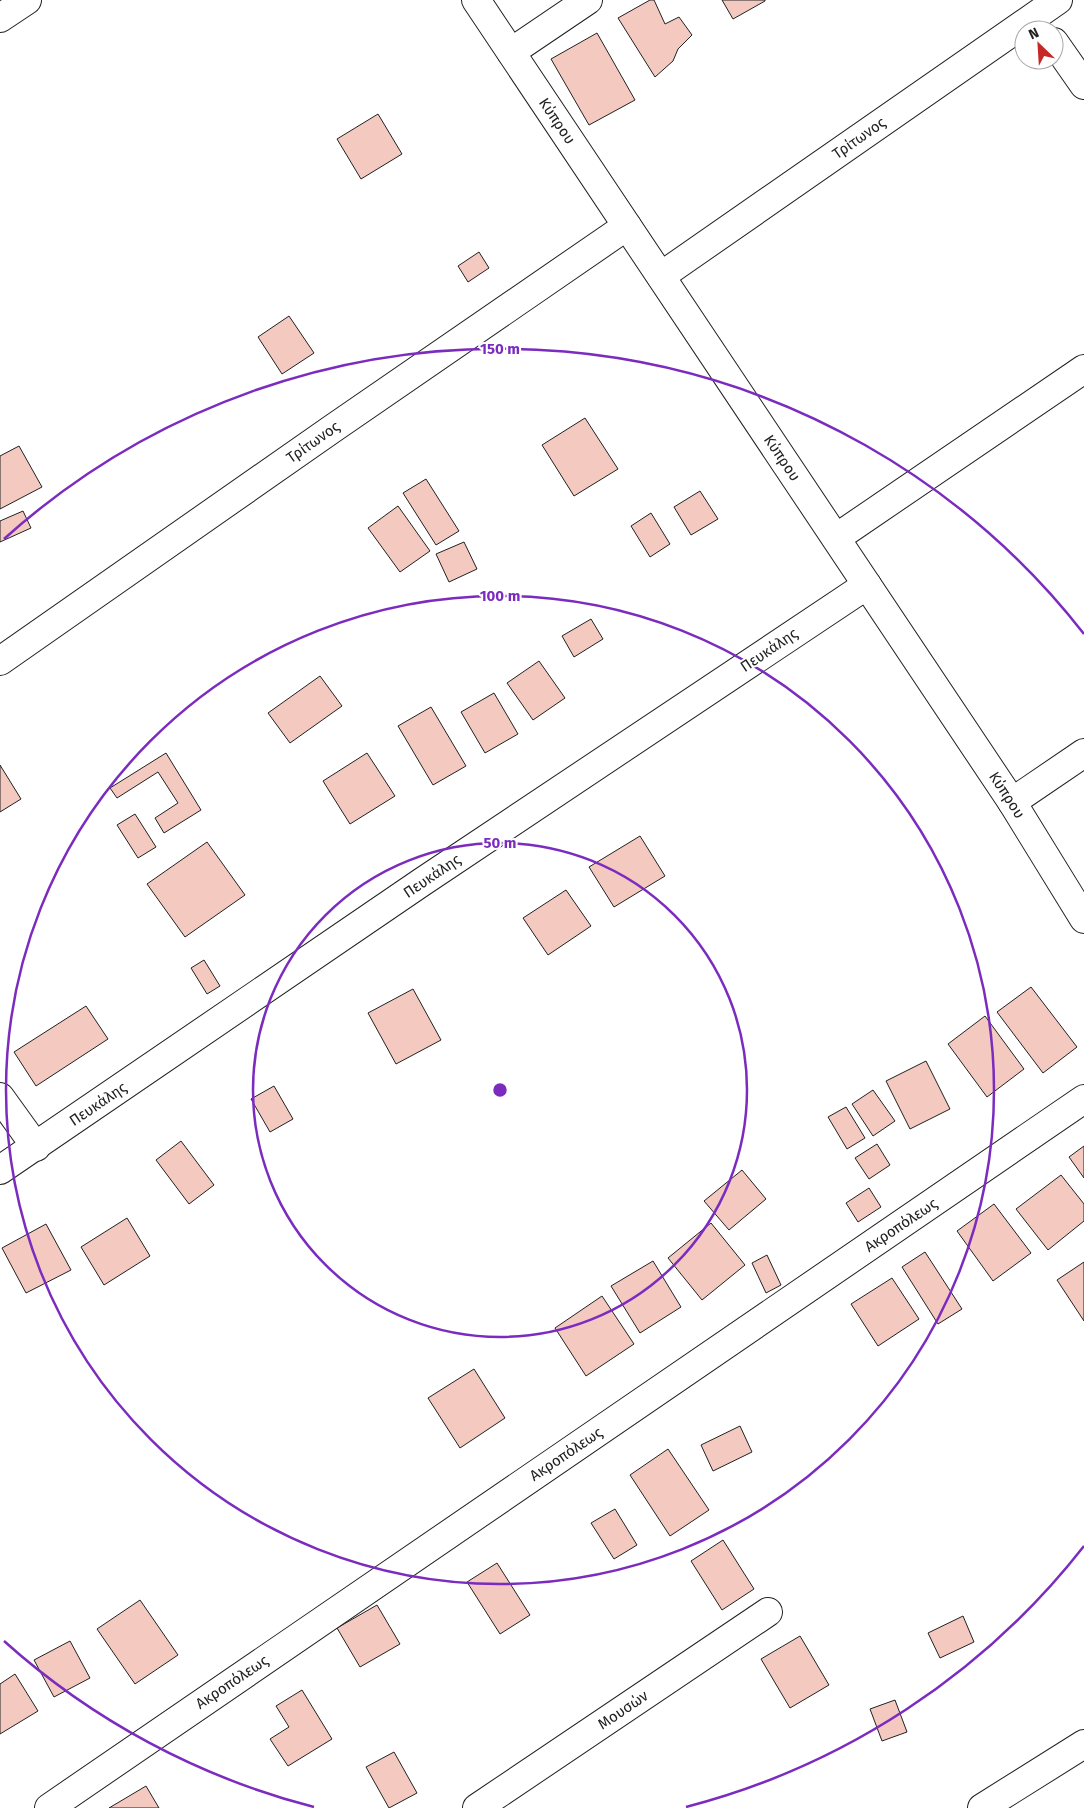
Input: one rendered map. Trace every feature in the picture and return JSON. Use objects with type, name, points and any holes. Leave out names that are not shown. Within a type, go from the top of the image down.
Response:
[{"type":"street","points":[[0,18],[27,0]]},
{"type":"street","name":"Κύπρου","points":[[476,0],[1012,802],[1084,919]]},
{"type":"street","points":[[511,52],[588,0]]},
{"type":"street","name":"Τρίτωνος","points":[[1042,20],[1058,0]]},
{"type":"street","name":"Τρίτωνος","points":[[661,276],[1014,40]]},
{"type":"street","points":[[1064,56],[1084,85]]},
{"type":"street","name":"Τρίτωνος","points":[[0,661],[627,226]]},
{"type":"street","points":[[836,538],[1084,369]]},
{"type":"street","name":"Πευκάλης","points":[[0,1170],[422,882],[867,585]]},
{"type":"street","points":[[1012,802],[1084,753]]},
{"type":"street","points":[[0,1096],[36,1147]]},
{"type":"street","name":"Ακροπόλεως","points":[[49,1808],[1084,1099]]},
{"type":"street","name":"Μουσών","points":[[477,1808],[768,1612]]},
{"type":"street","points":[[982,1808],[1084,1744]]},
{"type":"building","points":[[650,0],[654,0],[665,24],[679,17],[692,35],[678,49],[673,61],[655,77],[618,18]]},
{"type":"building","points":[[722,0],[765,0],[765,1],[733,19]]},
{"type":"building","points":[[597,33],[635,100],[589,125],[551,59]]},
{"type":"building","points":[[378,114],[402,154],[361,179],[337,139]]},
{"type":"building","points":[[479,252],[489,268],[468,282],[458,266]]},
{"type":"building","points":[[289,316],[314,353],[282,374],[258,337]]},
{"type":"building","points":[[585,418],[618,469],[574,496],[542,445]]},
{"type":"building","points":[[19,446],[42,487],[0,509],[0,456]]},
{"type":"building","points":[[426,479],[459,531],[436,545],[403,493]]},
{"type":"building","points":[[700,491],[718,519],[691,535],[674,507]]},
{"type":"building","points":[[398,506],[430,551],[400,572],[368,528]]},
{"type":"building","points":[[23,511],[31,528],[0,542],[0,521]]},
{"type":"building","points":[[651,513],[670,544],[650,557],[631,526]]},
{"type":"building","points":[[464,542],[477,569],[449,582],[436,554]]},
{"type":"building","points":[[591,619],[603,639],[574,657],[562,636]]},
{"type":"building","points":[[539,661],[565,698],[533,720],[507,683]]},
{"type":"building","points":[[320,676],[342,706],[290,743],[268,713]]},
{"type":"building","points":[[494,693],[518,734],[485,753],[461,712]]},
{"type":"building","points":[[431,707],[466,766],[433,785],[398,726]]},
{"type":"building","points":[[166,753],[201,810],[164,833],[155,818],[178,803],[158,772],[117,798],[110,788]]},
{"type":"building","points":[[367,753],[395,796],[350,824],[323,781]]},
{"type":"building","points":[[0,765],[21,799],[0,812]]},
{"type":"building","points":[[135,814],[156,847],[138,858],[117,825]]},
{"type":"building","points":[[640,836],[665,876],[614,907],[589,867]]},
{"type":"building","points":[[207,842],[245,895],[185,937],[147,884]]},
{"type":"building","points":[[566,890],[591,926],[548,955],[523,918]]},
{"type":"building","points":[[204,960],[220,986],[207,994],[191,968]]},
{"type":"building","points":[[1031,987],[1077,1047],[1043,1073],[997,1012]]},
{"type":"building","points":[[413,989],[441,1040],[396,1064],[368,1013]]},
{"type":"building","points":[[86,1006],[108,1039],[36,1086],[14,1052]]},
{"type":"building","points":[[985,1016],[1024,1069],[987,1097],[948,1044]]},
{"type":"building","points":[[926,1061],[950,1109],[910,1129],[886,1081]]},
{"type":"building","points":[[274,1086],[293,1119],[270,1132],[251,1099]]},
{"type":"building","points":[[873,1090],[895,1121],[873,1136],[852,1104]]},
{"type":"building","points":[[846,1107],[865,1138],[847,1149],[828,1117]]},
{"type":"building","points":[[181,1141],[214,1185],[189,1204],[156,1160]]},
{"type":"building","points":[[877,1144],[890,1165],[869,1179],[855,1158]]},
{"type":"building","points":[[1084,1146],[1084,1178],[1069,1157]]},
{"type":"building","points":[[742,1170],[766,1199],[729,1230],[704,1201]]},
{"type":"building","points":[[1061,1175],[1084,1204],[1084,1221],[1048,1250],[1016,1209]]},
{"type":"building","points":[[869,1188],[881,1207],[858,1222],[846,1203]]},
{"type":"building","points":[[994,1204],[1031,1253],[993,1281],[957,1231]]},
{"type":"building","points":[[127,1218],[150,1256],[104,1285],[81,1247]]},
{"type":"building","points":[[711,1223],[745,1265],[702,1300],[668,1258]]},
{"type":"building","points":[[46,1224],[71,1270],[26,1293],[2,1248]]},
{"type":"building","points":[[925,1252],[962,1309],[938,1324],[902,1267]]},
{"type":"building","points":[[767,1255],[781,1285],[766,1293],[752,1263]]},
{"type":"building","points":[[653,1261],[681,1307],[640,1333],[611,1286]]},
{"type":"building","points":[[1084,1262],[1084,1321],[1057,1280]]},
{"type":"building","points":[[892,1278],[919,1319],[878,1346],[851,1304]]},
{"type":"building","points":[[602,1296],[634,1344],[586,1376],[555,1328]]},
{"type":"building","points":[[474,1369],[505,1418],[460,1448],[428,1398]]},
{"type":"building","points":[[740,1426],[752,1452],[713,1471],[701,1445]]},
{"type":"building","points":[[668,1449],[709,1510],[670,1536],[630,1475]]},
{"type":"building","points":[[615,1509],[637,1545],[614,1559],[591,1523]]},
{"type":"building","points":[[723,1540],[754,1589],[722,1610],[691,1561]]},
{"type":"building","points":[[497,1563],[530,1615],[500,1634],[467,1582]]},
{"type":"building","points":[[140,1600],[178,1655],[135,1684],[97,1629]]},
{"type":"building","points":[[377,1605],[400,1644],[360,1667],[337,1628]]},
{"type":"building","points":[[963,1616],[974,1642],[940,1658],[928,1633]]},
{"type":"building","points":[[800,1636],[829,1685],[790,1708],[761,1659]]},
{"type":"building","points":[[70,1641],[90,1678],[54,1697],[34,1660]]},
{"type":"building","points":[[15,1674],[38,1711],[0,1734],[0,1684]]},
{"type":"building","points":[[302,1690],[332,1739],[288,1766],[270,1739],[289,1727],[276,1706]]},
{"type":"building","points":[[895,1700],[907,1732],[882,1741],[870,1709]]},
{"type":"building","points":[[394,1752],[417,1793],[389,1808],[366,1767]]},
{"type":"building","points":[[146,1786],[159,1808],[109,1808]]}]
